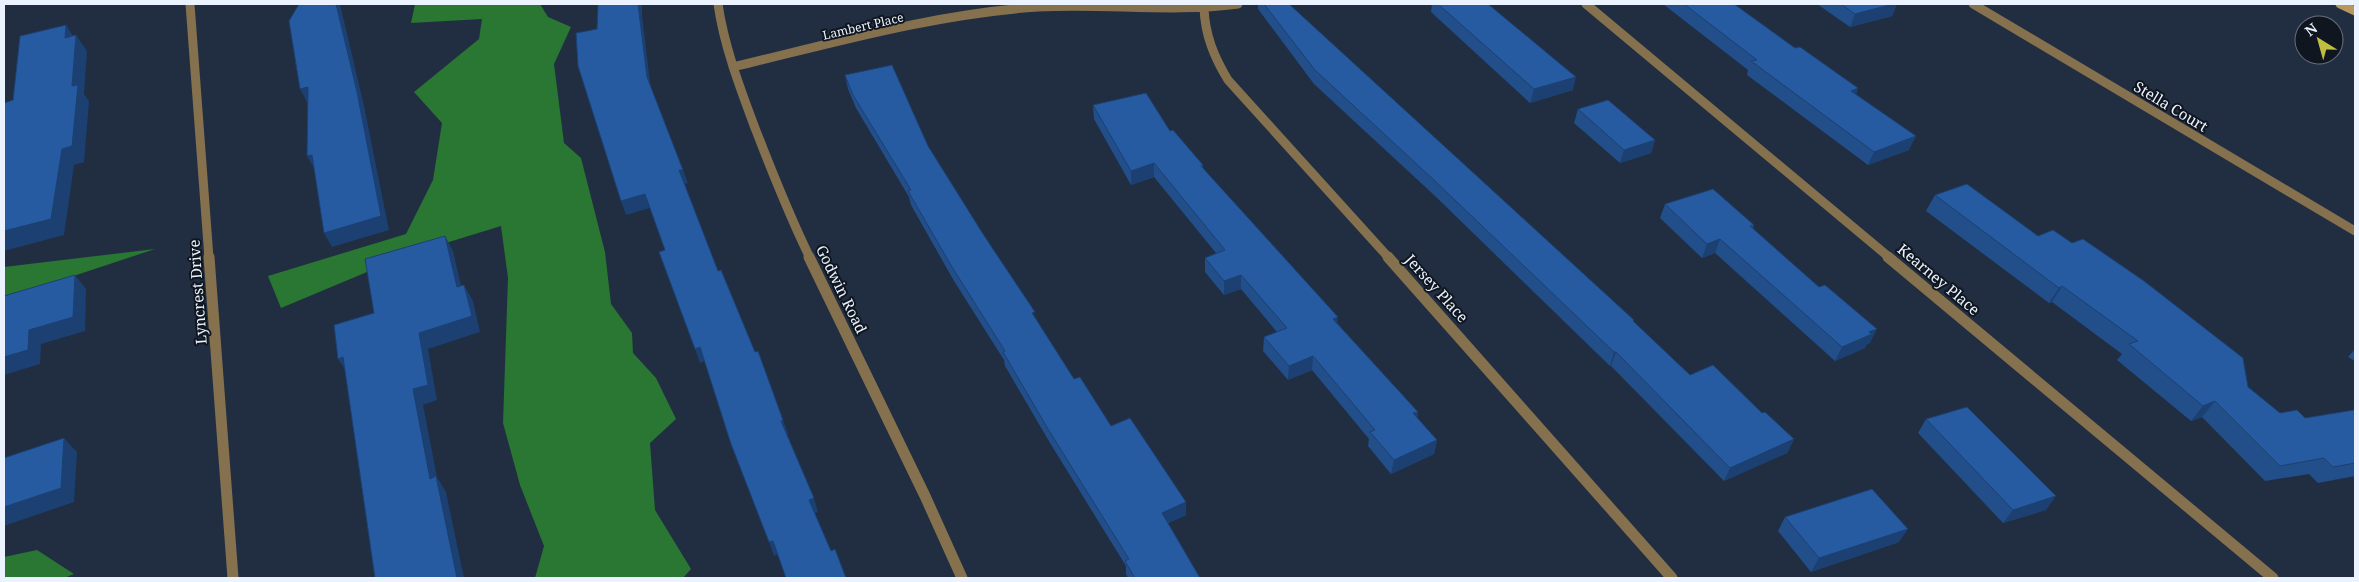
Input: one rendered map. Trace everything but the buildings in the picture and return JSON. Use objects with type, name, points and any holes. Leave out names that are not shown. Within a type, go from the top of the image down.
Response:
[{"type":"street","name":"Lyncrest Drive","points":[[190,4],[233,578]]},
{"type":"street","name":"Godwin Road","points":[[718,4],[721,26],[733,67],[787,211],[925,496],[962,578]]},
{"type":"street","name":"Lambert Place","points":[[733,67],[938,20],[988,12],[1087,6],[1204,8],[1238,4]]},
{"type":"street","name":"Kearney Place","points":[[1586,4],[2273,578]]},
{"type":"street","name":"Stella Court","points":[[1973,4],[2355,231]]},
{"type":"street","points":[[2340,4],[2355,11]]},
{"type":"street","name":"Jersey Place","points":[[1204,8],[1204,27],[1212,55],[1228,80],[1456,332],[1672,578]]},
{"type":"green space","points":[[415,4],[540,4],[548,17],[571,27],[554,64],[564,143],[581,158],[605,252],[611,304],[632,333],[633,353],[656,378],[676,419],[650,443],[655,510],[691,569],[683,578],[535,578],[544,546],[520,485],[503,423],[508,278],[501,226],[410,254],[281,308],[268,276],[406,234],[433,180],[442,123],[414,92],[479,39],[482,19],[411,23]]},
{"type":"green space","points":[[155,249],[4,299],[4,267]]},
{"type":"green space","points":[[37,550],[74,574],[64,578],[4,578],[4,557]]}]
